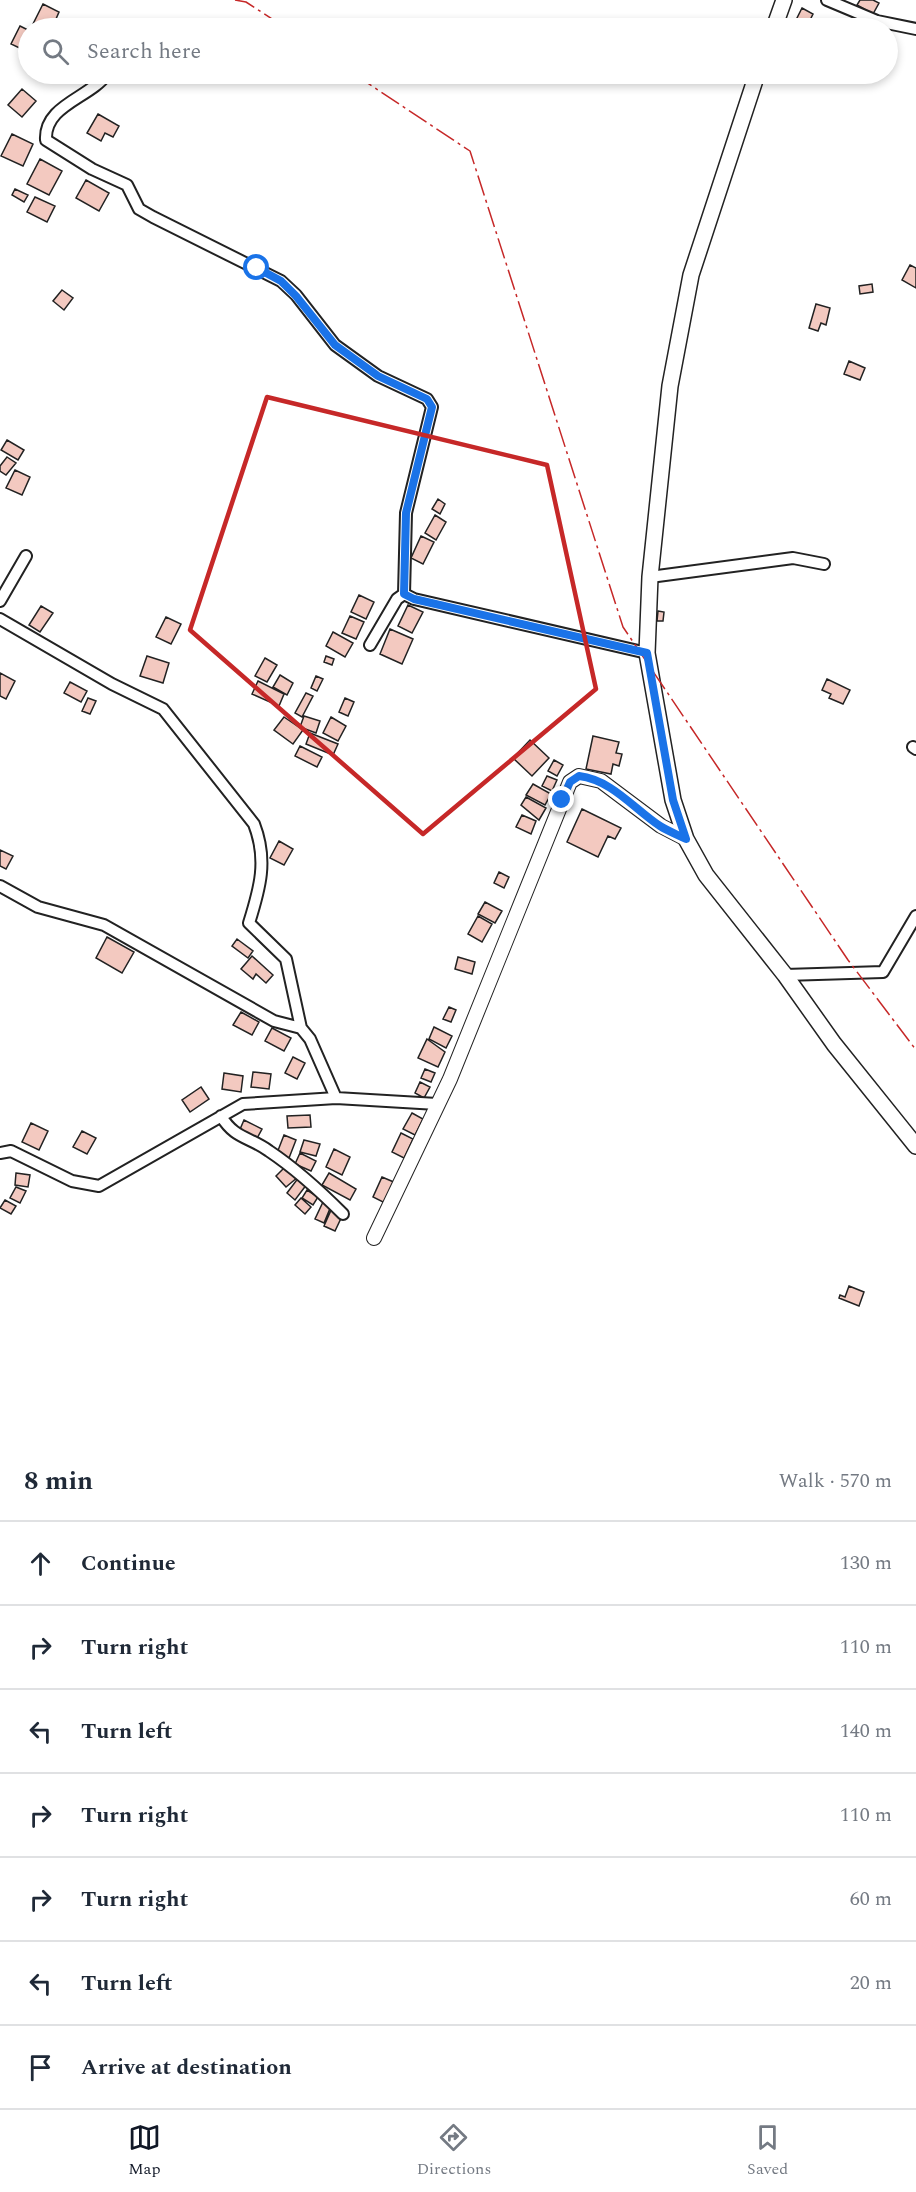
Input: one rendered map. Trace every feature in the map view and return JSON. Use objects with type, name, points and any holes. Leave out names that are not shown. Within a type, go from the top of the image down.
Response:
[{"type":"main road","points":[[778,18],[784,0]]},
{"type":"main road","points":[[755,84],[691,275],[670,386],[650,577],[647,653],[673,800],[686,839],[706,875],[785,975],[834,1044],[916,1146]]},
{"type":"street","points":[[827,0],[870,18]]},
{"type":"street","points":[[898,25],[916,28]]},
{"type":"street","points":[[96,84],[81,98],[60,109],[49,122],[46,140],[92,169],[127,185],[140,209],[153,217],[281,281],[335,345],[378,376],[427,399],[432,407],[406,513],[404,594]]},
{"type":"street","points":[[0,601],[26,556]]},
{"type":"street","points":[[650,577],[793,558],[824,564]]},
{"type":"street","points":[[370,645],[396,599],[404,594]]},
{"type":"street","points":[[404,594],[414,599],[647,653]]},
{"type":"street","points":[[0,618],[112,684],[163,709],[254,824],[260,841],[261,885],[249,923],[286,959],[301,1028],[310,1039],[336,1098]]},
{"type":"street","points":[[374,1238],[450,1079],[570,782],[579,776],[601,781],[661,826],[686,839]]},
{"type":"street","points":[[0,886],[38,907],[104,925],[274,1021],[301,1028]]},
{"type":"street","points":[[785,975],[883,972],[916,916]]},
{"type":"street","points":[[0,1153],[11,1151],[72,1181],[99,1186],[243,1104],[336,1098],[437,1104]]},
{"type":"street","points":[[222,1116],[230,1131],[267,1149],[313,1184],[343,1214]]},
{"type":"highlighted area","points":[[267,397],[547,465],[596,689],[423,834],[190,630]]},
{"type":"building","points":[[860,0],[873,0],[879,3],[873,14],[857,5]]},
{"type":"building","points":[[43,4],[59,12],[56,18],[36,18]]},
{"type":"building","points":[[802,8],[813,14],[811,18],[797,18]]},
{"type":"building","points":[[18,30],[18,47],[11,44]]},
{"type":"building","points":[[22,89],[36,101],[22,117],[8,105]]},
{"type":"building","points":[[98,114],[119,126],[113,137],[105,133],[101,141],[87,133]]},
{"type":"building","points":[[12,134],[33,144],[23,166],[1,156]]},
{"type":"building","points":[[40,159],[62,171],[49,195],[27,184]]},
{"type":"building","points":[[86,180],[109,193],[99,211],[76,198]]},
{"type":"building","points":[[15,189],[28,195],[24,202],[12,195]]},
{"type":"building","points":[[35,197],[55,206],[47,222],[27,212]]},
{"type":"building","points":[[910,265],[916,268],[916,288],[902,280]]},
{"type":"building","points":[[872,284],[873,292],[860,294],[859,286]]},
{"type":"building","points":[[62,290],[73,298],[64,310],[53,301]]},
{"type":"building","points":[[816,304],[830,308],[826,325],[821,323],[818,331],[809,328]]},
{"type":"building","points":[[849,361],[865,368],[860,380],[844,374]]},
{"type":"building","points":[[7,440],[24,450],[18,460],[1,450]]},
{"type":"building","points":[[7,457],[16,463],[6,475],[0,471],[0,466]]},
{"type":"building","points":[[15,470],[30,477],[22,495],[6,488]]},
{"type":"building","points":[[438,499],[445,504],[440,514],[432,509]]},
{"type":"building","points":[[435,515],[446,522],[436,540],[425,533]]},
{"type":"building","points":[[421,536],[434,542],[423,564],[411,558]]},
{"type":"building","points":[[359,595],[374,602],[366,619],[351,612]]},
{"type":"building","points":[[408,605],[423,612],[412,633],[398,626]]},
{"type":"building","points":[[41,606],[53,613],[40,632],[29,625]]},
{"type":"building","points":[[658,611],[664,612],[663,621],[657,621]]},
{"type":"building","points":[[350,616],[364,622],[356,639],[342,633]]},
{"type":"building","points":[[166,617],[181,624],[171,644],[156,637]]},
{"type":"building","points":[[390,629],[413,639],[402,664],[380,654]]},
{"type":"building","points":[[333,632],[353,643],[345,657],[326,646]]},
{"type":"building","points":[[147,656],[169,663],[163,683],[140,676]]},
{"type":"building","points":[[326,656],[334,659],[332,665],[324,662]]},
{"type":"building","points":[[265,658],[277,665],[267,682],[255,676]]},
{"type":"building","points":[[0,673],[15,681],[6,699],[0,696]]},
{"type":"building","points":[[280,675],[293,683],[287,695],[273,687]]},
{"type":"building","points":[[316,676],[323,679],[317,691],[311,688]]},
{"type":"building","points":[[827,679],[850,690],[843,704],[829,698],[831,694],[822,690]]},
{"type":"building","points":[[258,681],[284,694],[279,706],[252,694]]},
{"type":"building","points":[[70,682],[87,691],[81,702],[64,693]]},
{"type":"building","points":[[306,693],[313,696],[302,717],[295,713]]},
{"type":"building","points":[[88,698],[96,701],[90,714],[82,711]]},
{"type":"building","points":[[345,698],[354,702],[348,716],[339,712]]},
{"type":"building","points":[[304,716],[320,721],[316,733],[300,727]]},
{"type":"building","points":[[284,717],[303,730],[293,744],[274,730]]},
{"type":"building","points":[[331,717],[346,726],[338,741],[323,733]]},
{"type":"building","points":[[310,733],[338,744],[333,755],[306,744]]},
{"type":"building","points":[[593,736],[619,742],[616,753],[622,754],[619,766],[613,764],[611,774],[586,769]]},
{"type":"building","points":[[530,740],[549,758],[532,776],[513,758]]},
{"type":"building","points":[[300,746],[322,757],[317,767],[295,756]]},
{"type":"building","points":[[554,760],[563,765],[557,776],[548,771]]},
{"type":"building","points":[[547,776],[557,780],[552,791],[542,786]]},
{"type":"building","points":[[533,784],[551,794],[545,805],[526,795]]},
{"type":"building","points":[[526,797],[546,808],[539,820],[521,805]]},
{"type":"building","points":[[582,809],[621,828],[615,839],[608,836],[598,857],[567,842]]},
{"type":"building","points":[[522,815],[536,821],[531,834],[516,827]]},
{"type":"building","points":[[279,841],[293,849],[284,865],[270,858]]},
{"type":"building","points":[[0,850],[13,856],[6,869],[0,866]]},
{"type":"building","points":[[499,872],[509,877],[504,888],[494,883]]},
{"type":"building","points":[[485,902],[502,911],[495,923],[478,914]]},
{"type":"building","points":[[478,916],[492,924],[482,942],[468,934]]},
{"type":"building","points":[[107,937],[134,952],[122,973],[96,958]]},
{"type":"building","points":[[237,939],[253,951],[248,958],[232,946]]},
{"type":"building","points":[[252,956],[273,975],[266,983],[256,974],[253,979],[241,969]]},
{"type":"building","points":[[458,957],[475,962],[472,974],[455,969]]},
{"type":"building","points":[[449,1007],[456,1010],[451,1022],[443,1019]]},
{"type":"building","points":[[241,1012],[259,1022],[252,1035],[233,1025]]},
{"type":"building","points":[[434,1027],[452,1036],[446,1048],[429,1039]]},
{"type":"building","points":[[272,1028],[291,1038],[284,1051],[265,1041]]},
{"type":"building","points":[[427,1039],[445,1052],[438,1067],[418,1058]]},
{"type":"building","points":[[293,1057],[305,1063],[297,1079],[285,1073]]},
{"type":"building","points":[[425,1069],[435,1073],[431,1082],[421,1078]]},
{"type":"building","points":[[253,1072],[271,1074],[269,1089],[251,1087]]},
{"type":"building","points":[[224,1073],[243,1076],[241,1092],[222,1089]]},
{"type":"building","points":[[420,1082],[430,1087],[424,1098],[415,1093]]},
{"type":"building","points":[[201,1087],[209,1099],[190,1112],[182,1100]]},
{"type":"building","points":[[412,1113],[423,1119],[415,1135],[403,1129]]},
{"type":"building","points":[[310,1115],[311,1127],[288,1128],[287,1116]]},
{"type":"building","points":[[244,1120],[262,1129],[255,1142],[238,1134]]},
{"type":"building","points":[[31,1123],[48,1131],[39,1150],[22,1142]]},
{"type":"building","points":[[82,1131],[96,1138],[87,1154],[73,1147]]},
{"type":"building","points":[[401,1133],[413,1139],[404,1158],[392,1152]]},
{"type":"building","points":[[284,1135],[296,1140],[289,1158],[277,1153]]},
{"type":"building","points":[[304,1140],[320,1144],[316,1156],[300,1152]]},
{"type":"building","points":[[334,1149],[350,1157],[342,1175],[326,1167]]},
{"type":"building","points":[[300,1153],[316,1161],[311,1171],[295,1164]]},
{"type":"building","points":[[287,1165],[298,1177],[286,1187],[276,1176]]},
{"type":"building","points":[[16,1173],[30,1175],[28,1187],[15,1185]]},
{"type":"building","points":[[329,1173],[356,1189],[350,1200],[322,1185]]},
{"type":"building","points":[[299,1177],[307,1184],[295,1200],[287,1193]]},
{"type":"building","points":[[382,1177],[396,1183],[387,1204],[373,1197]]},
{"type":"building","points":[[16,1187],[26,1191],[20,1203],[10,1198]]},
{"type":"building","points":[[307,1190],[318,1197],[313,1205],[302,1198]]},
{"type":"building","points":[[301,1198],[311,1207],[305,1214],[295,1205]]},
{"type":"building","points":[[5,1200],[16,1206],[11,1214],[0,1208]]},
{"type":"building","points":[[323,1202],[331,1206],[324,1223],[315,1219]]},
{"type":"building","points":[[332,1208],[343,1214],[335,1231],[324,1226]]},
{"type":"building","points":[[849,1286],[864,1292],[859,1306],[839,1298],[840,1295],[845,1297]]},
{"type":"power","points":[[235,0],[246,2],[271,18]]},
{"type":"power","points":[[369,84],[470,151],[623,627],[848,960],[916,1050]]},
{"type":"route","points":[[257,268],[281,281],[335,345],[378,376],[427,399],[432,407],[406,513],[404,594],[414,599],[647,653],[673,800],[686,839],[661,826],[601,781],[589,777],[579,776],[570,782],[562,800]]}]
